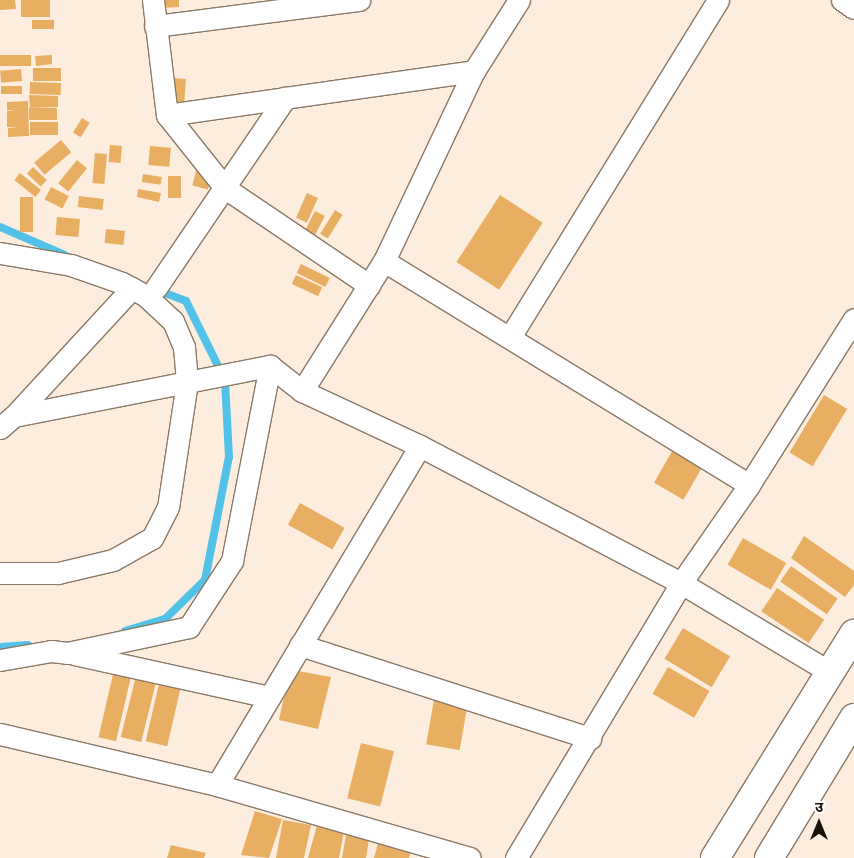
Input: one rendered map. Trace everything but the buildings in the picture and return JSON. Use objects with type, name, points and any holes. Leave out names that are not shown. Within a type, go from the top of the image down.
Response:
[{"type":"main road","points":[[715,858],[854,634]]},
{"type":"main road","points":[[769,858],[854,718]]},
{"type":"street","points":[[152,0],[168,114],[225,188],[369,285]]},
{"type":"street","points":[[155,26],[359,0]]},
{"type":"street","points":[[302,391],[384,260],[474,71],[520,0]]},
{"type":"street","points":[[510,337],[718,0]]},
{"type":"street","points":[[842,0],[854,8]]},
{"type":"street","points":[[168,114],[474,71]]},
{"type":"street","points":[[156,288],[285,98]]},
{"type":"street","points":[[0,573],[67,571],[113,560],[152,538],[168,507],[192,381],[184,347],[173,321],[146,296],[132,288],[70,265],[3,257]]},
{"type":"street","points":[[384,260],[749,485]]},
{"type":"street","points":[[7,422],[132,288]]},
{"type":"street","points":[[516,858],[590,738],[681,583],[749,485],[854,319]]},
{"type":"street","points":[[7,422],[192,381],[261,368],[302,391],[420,446],[681,583],[830,672]]},
{"type":"street","points":[[67,652],[189,627],[232,561],[261,368]]},
{"type":"street","points":[[217,785],[420,446]]},
{"type":"street","points":[[300,646],[590,738]]},
{"type":"street","points":[[0,660],[50,651],[67,652],[269,697]]},
{"type":"street","points":[[0,734],[217,785],[470,858]]},
{"type":"waterway","points":[[0,227],[65,255]]},
{"type":"waterway","points":[[125,631],[165,619],[205,580],[229,457],[225,380],[186,301],[157,290]]},
{"type":"waterway","points":[[0,647],[28,645]]}]
